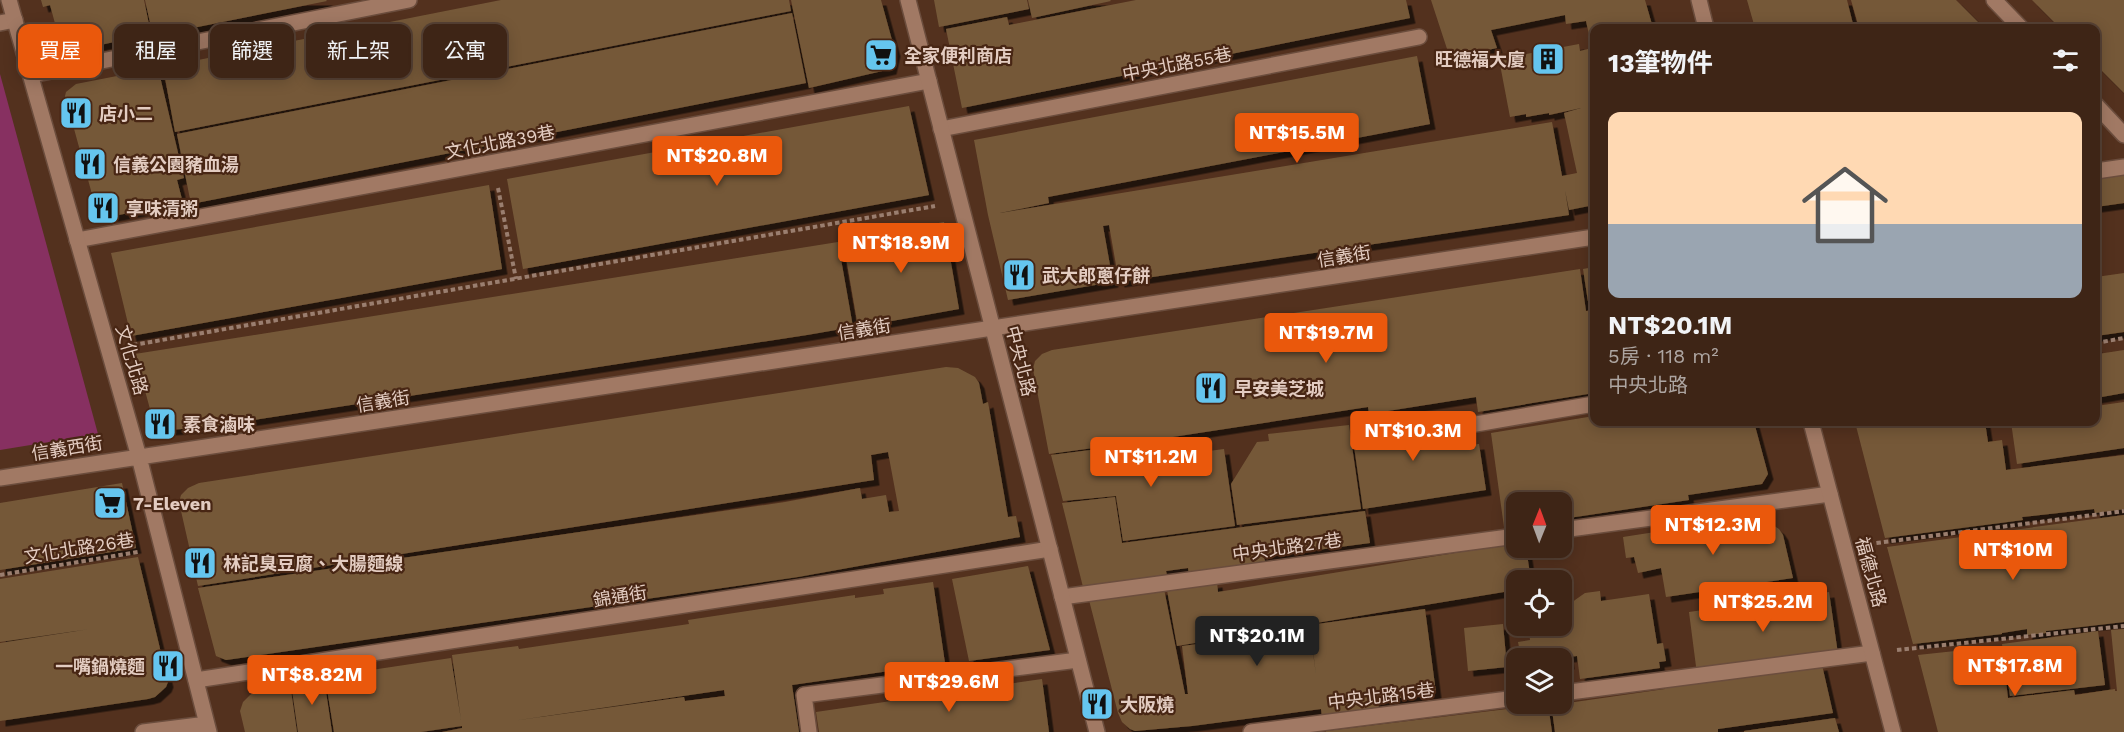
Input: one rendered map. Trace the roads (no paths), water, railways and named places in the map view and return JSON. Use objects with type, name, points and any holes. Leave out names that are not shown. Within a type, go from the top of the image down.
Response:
[{"type":"street","name":"文化北路","points":[[9,0],[7,22],[18,46]]},
{"type":"street","points":[[102,61],[409,0]]},
{"type":"street","name":"中央北路","points":[[908,0],[1097,732]]},
{"type":"street","points":[[1699,0],[1705,24]]},
{"type":"street","points":[[1994,0],[2017,24]]},
{"type":"street","name":"中央北路55巷","points":[[941,129],[1419,37]]},
{"type":"street","name":"文化北路","points":[[32,78],[139,457],[208,728]]},
{"type":"street","name":"文化北路39巷","points":[[77,240],[929,81]]},
{"type":"street","points":[[2100,109],[2124,135]]},
{"type":"street","points":[[2100,170],[2124,167]]},
{"type":"street","name":"信義街","points":[[139,457],[1590,238]]},
{"type":"street","points":[[1470,425],[1590,405]]},
{"type":"street","name":"福德北路","points":[[1812,426],[1893,732]]},
{"type":"street","name":"信義西街","points":[[0,478],[139,457]]},
{"type":"street","points":[[1572,529],[1830,494]]},
{"type":"street","name":"中央北路27巷","points":[[1062,597],[1506,537]]},
{"type":"street","name":"錦通街","points":[[196,680],[1050,549]]},
{"type":"street","points":[[1572,692],[1872,653]]},
{"type":"street","points":[[809,732],[804,695],[1078,660]]},
{"type":"street","name":"中央北路15巷","points":[[1251,732],[1506,699]]},
{"type":"street","points":[[143,732],[208,728]]},
{"type":"place","name":"全家便利商店","points":[[881,55]]},
{"type":"place","name":"旺德福大廈","points":[[1548,59]]},
{"type":"place","name":"店小二","points":[[76,113]]},
{"type":"place","name":"信義公園豬血湯","points":[[90,164]]},
{"type":"place","name":"享味清粥","points":[[103,208]]},
{"type":"place","name":"武大郎蔥仔餅","points":[[1019,275]]},
{"type":"place","name":"早安美芝城","points":[[1211,388]]},
{"type":"place","name":"素食滷味","points":[[160,424]]},
{"type":"place","name":"7-Eleven","points":[[110,503]]},
{"type":"place","name":"林記臭豆腐、大腸麵線","points":[[200,563]]},
{"type":"place","name":"一嘴鍋燒麵","points":[[168,666]]},
{"type":"place","name":"大阪燒","points":[[1097,704]]}]
